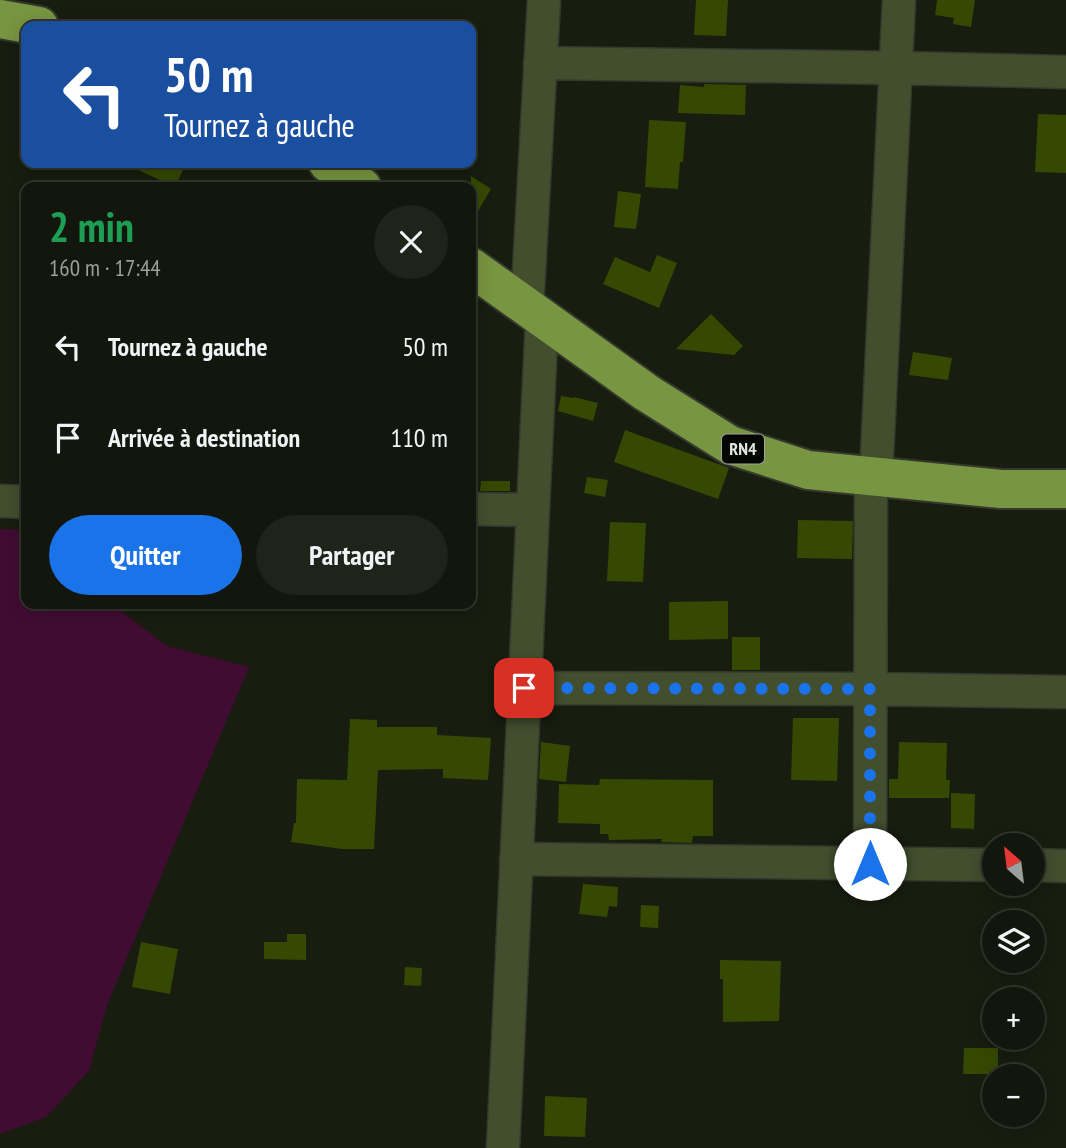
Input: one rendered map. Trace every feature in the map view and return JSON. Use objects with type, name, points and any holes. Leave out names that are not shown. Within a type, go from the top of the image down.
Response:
[{"type":"highway","points":[[0,19],[21,23]]},
{"type":"highway","points":[[335,168],[355,182]]},
{"type":"highway","name":"RN4","points":[[476,271],[648,393],[730,445],[807,470],[1001,489],[1066,489]]},
{"type":"street","points":[[503,1148],[533,510],[540,63],[544,0]]},
{"type":"street","points":[[870,864],[873,477],[899,0]]},
{"type":"street","points":[[540,63],[1066,72]]},
{"type":"street","points":[[0,501],[21,502]]},
{"type":"street","points":[[476,509],[533,510]]},
{"type":"street","points":[[524,688],[1066,692]]},
{"type":"street","points":[[516,859],[982,865]]},
{"type":"street","points":[[1045,865],[1066,866]]},
{"type":"shaded area","points":[[0,529],[21,530],[21,609],[119,609],[167,646],[249,667],[107,1005],[89,1071],[46,1117],[0,1134]]},
{"type":"building","points":[[696,0],[728,0],[726,36],[694,35]]},
{"type":"building","points":[[937,0],[975,0],[971,27],[953,24],[954,18],[935,15]]},
{"type":"building","points":[[704,84],[746,85],[745,115],[678,113],[680,85],[704,87]]},
{"type":"building","points":[[1038,114],[1066,115],[1066,173],[1035,172]]},
{"type":"building","points":[[649,120],[686,122],[678,189],[645,187]]},
{"type":"building","points":[[134,168],[184,168],[177,182],[164,182]]},
{"type":"building","points":[[471,176],[491,189],[476,214],[476,182],[471,182]]},
{"type":"building","points":[[618,191],[641,194],[636,229],[614,227]]},
{"type":"building","points":[[657,255],[677,263],[659,308],[603,284],[615,257],[650,272]]},
{"type":"building","points":[[711,314],[743,346],[734,355],[676,349]]},
{"type":"building","points":[[913,352],[952,358],[948,380],[909,375]]},
{"type":"building","points":[[561,396],[598,403],[593,421],[558,411]]},
{"type":"building","points":[[625,430],[729,468],[718,499],[614,462]]},
{"type":"building","points":[[587,477],[608,480],[605,497],[584,493]]},
{"type":"building","points":[[481,481],[510,481],[510,491],[480,491]]},
{"type":"building","points":[[798,520],[853,521],[852,559],[797,558]]},
{"type":"building","points":[[610,522],[646,523],[643,582],[607,581]]},
{"type":"building","points":[[728,601],[728,639],[669,640],[669,602]]},
{"type":"building","points":[[732,637],[760,637],[760,670],[732,670]]},
{"type":"building","points":[[793,718],[839,718],[837,781],[791,780]]},
{"type":"building","points":[[350,719],[377,720],[377,727],[437,727],[437,735],[491,738],[488,780],[443,778],[443,769],[378,770],[374,849],[342,849],[291,842],[296,823],[297,779],[347,780]]},
{"type":"building","points":[[541,742],[570,746],[566,782],[539,779]]},
{"type":"building","points":[[899,742],[947,743],[946,780],[950,780],[949,798],[889,798],[889,779],[898,779]]},
{"type":"building","points":[[600,779],[713,780],[713,836],[693,836],[692,843],[661,842],[662,839],[609,840],[608,834],[600,834],[600,824],[558,823],[559,784],[599,785]]},
{"type":"building","points":[[951,793],[975,794],[974,829],[951,828]]},
{"type":"building","points":[[583,884],[618,887],[617,907],[609,906],[607,917],[579,914]]},
{"type":"building","points":[[641,905],[659,906],[658,928],[640,927]]},
{"type":"building","points":[[287,934],[306,934],[306,960],[264,959],[264,942],[287,942]]},
{"type":"building","points":[[141,942],[178,949],[170,994],[132,987]]},
{"type":"building","points":[[720,960],[781,961],[779,1021],[723,1022]]},
{"type":"building","points":[[405,967],[422,968],[421,986],[404,985]]},
{"type":"building","points":[[964,1048],[998,1050],[998,1064],[982,1064],[982,1074],[963,1074]]},
{"type":"building","points":[[545,1096],[587,1098],[585,1137],[544,1136]]},
{"type":"route","points":[[524,688],[870,689],[870,864]]}]
